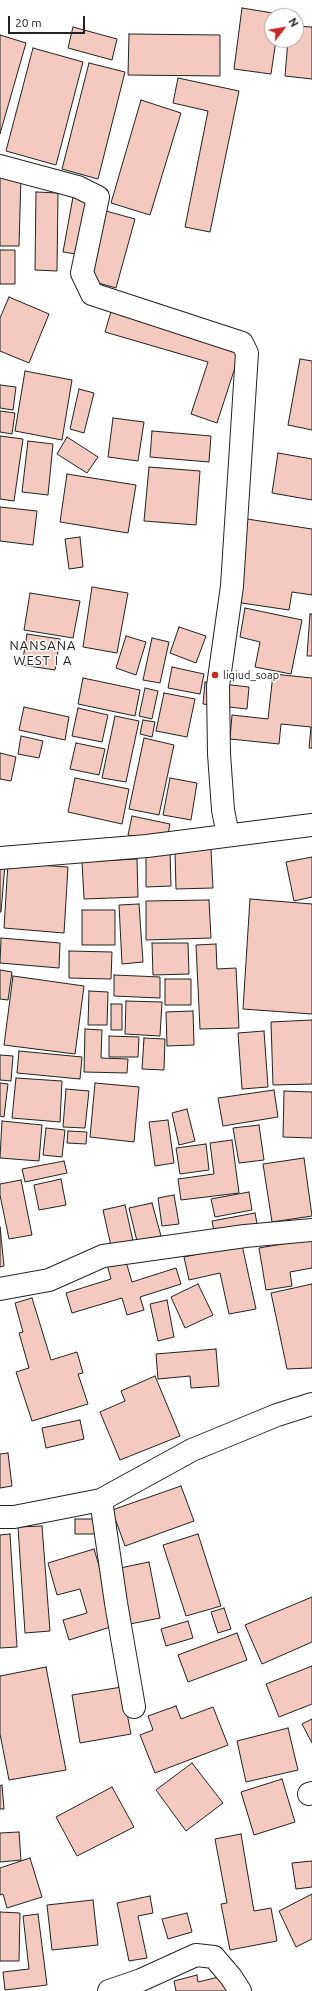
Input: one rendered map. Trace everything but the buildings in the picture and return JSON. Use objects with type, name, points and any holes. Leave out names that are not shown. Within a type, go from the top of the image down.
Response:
[{"type":"street","points":[[0,166],[78,187],[98,197],[82,273],[92,294],[242,343],[247,353],[232,586],[218,686],[219,754],[223,810],[228,835]]},
{"type":"street","points":[[0,858],[147,846],[312,825]]},
{"type":"street","points":[[0,1289],[50,1280],[103,1256],[244,1236],[312,1230]]},
{"type":"street","points":[[0,1517],[14,1517],[101,1500],[192,1450],[277,1415],[312,1404]]},
{"type":"street","points":[[101,1500],[116,1603],[134,1707]]},
{"type":"street","points":[[110,1991],[141,1980],[196,1955],[214,1957],[231,1977],[240,1991]]},
{"type":"place","name":"liqiud_soap","points":[[215,675]]},
{"type":"district","name":"NANSANA WEST I A","points":[[43,654]]}]
